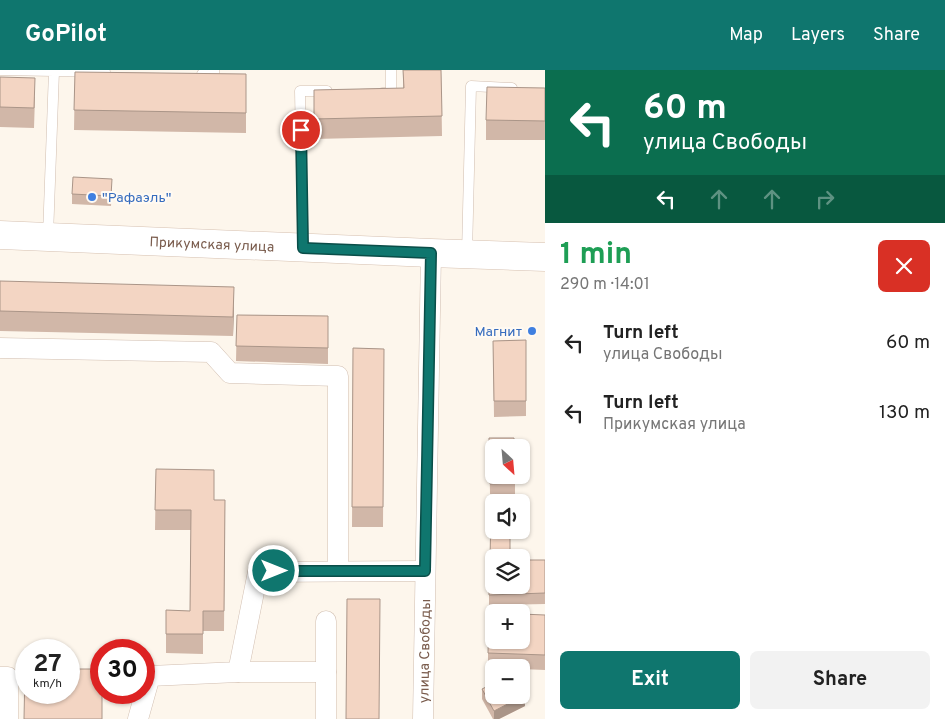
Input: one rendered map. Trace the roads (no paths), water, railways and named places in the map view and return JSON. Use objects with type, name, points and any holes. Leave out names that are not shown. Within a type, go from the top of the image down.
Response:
[{"type":"main road","name":"Прикумская улица","points":[[0,235],[545,257]]},
{"type":"street","name":"улица Свободы","points":[[422,719],[431,253]]},
{"type":"street","points":[[0,348],[211,352],[230,373],[338,376],[338,571]]},
{"type":"street","points":[[238,672],[258,572],[425,571]]},
{"type":"street","points":[[326,621],[326,719]]},
{"type":"street","points":[[138,719],[150,676],[238,672],[326,672]]},
{"type":"street","points":[[0,677],[8,677],[8,719]]},
{"type":"lane","points":[[2,70],[117,73]]},
{"type":"lane","points":[[195,74],[214,75],[214,70]]},
{"type":"lane","points":[[373,92],[391,93],[391,70]]},
{"type":"lane","points":[[48,237],[54,71]]},
{"type":"lane","points":[[467,254],[471,86],[527,89]]},
{"type":"lane","points":[[303,248],[300,91],[336,92]]},
{"type":"place","name":"\"Рафаэль\"","points":[[92,197]]},
{"type":"place","name":"Магнит","points":[[532,331]]}]
